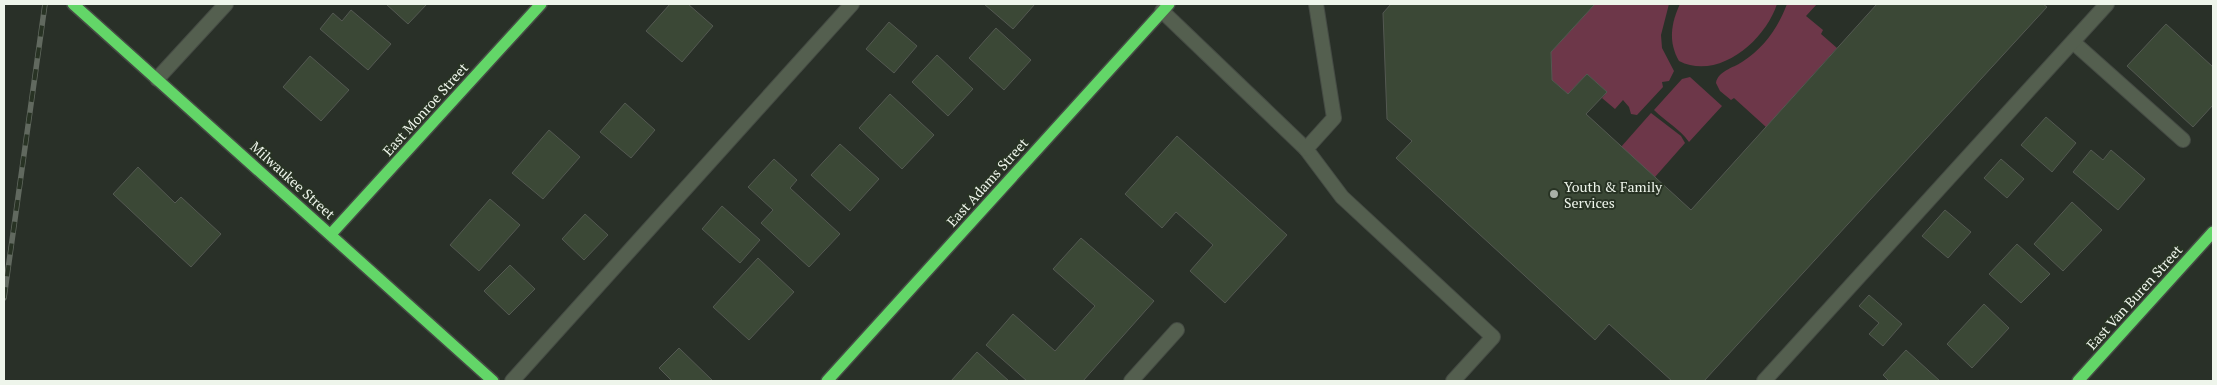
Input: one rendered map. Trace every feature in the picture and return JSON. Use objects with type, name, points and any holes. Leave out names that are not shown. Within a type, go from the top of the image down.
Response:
[{"type":"street","name":"Milwaukee Street","points":[[73,4],[493,381]]},
{"type":"street","name":"East Monroe Street","points":[[331,234],[541,4]]},
{"type":"street","name":"East Adams Street","points":[[827,381],[1165,7]]},
{"type":"street","name":"East Van Buren Street","points":[[2078,381],[2213,232]]},
{"type":"lane","points":[[157,79],[226,4]]},
{"type":"lane","points":[[512,381],[852,4]]},
{"type":"lane","points":[[1306,149],[1334,118],[1316,4]]},
{"type":"lane","points":[[1764,381],[2107,4]]},
{"type":"lane","points":[[1165,7],[1306,149],[1342,197],[1493,338],[1454,381]]},
{"type":"lane","points":[[2073,42],[2183,140]]},
{"type":"lane","points":[[1131,381],[1177,330]]},
{"type":"shaded area","points":[[1595,4],[1669,4],[1661,35],[1662,48],[1674,71],[1669,81],[1662,82],[1663,87],[1637,115],[1631,114],[1629,107],[1623,100],[1615,109],[1602,98],[1607,92],[1587,74],[1568,94],[1552,80],[1551,52]]},
{"type":"shaded area","points":[[1680,4],[1777,4],[1771,18],[1762,31],[1751,44],[1738,54],[1724,62],[1709,66],[1694,66],[1679,61],[1673,47],[1672,32],[1674,18]]},
{"type":"shaded area","points":[[1787,4],[1817,4],[1806,16],[1823,30],[1821,34],[1837,48],[1766,127],[1734,98],[1731,100],[1720,91],[1716,83],[1723,73],[1742,62],[1764,44],[1775,29]]},
{"type":"shaded area","points":[[1690,77],[1722,106],[1689,142],[1654,110],[1682,79]]},
{"type":"shaded area","points":[[1651,113],[1681,136],[1685,143],[1655,177],[1621,147]]},
{"type":"building","points":[[386,4],[427,4],[408,24]]},
{"type":"building","points":[[670,4],[688,4],[713,26],[682,62],[646,31]]},
{"type":"building","points":[[984,4],[1035,4],[1013,29]]},
{"type":"building","name":"Youth & Family Services","points":[[1391,4],[1595,4],[1551,52],[1552,80],[1568,94],[1587,74],[1607,92],[1586,114],[1691,210],[1877,4],[2043,4],[2047,7],[1704,381],[1672,381],[1609,324],[1595,340],[1396,158],[1412,141],[1387,119],[1383,13]]},
{"type":"building","points":[[351,10],[391,44],[368,70],[320,29],[333,13],[342,21]]},
{"type":"building","points":[[889,22],[917,46],[894,73],[866,49]]},
{"type":"building","points":[[2166,24],[2213,67],[2213,105],[2193,127],[2127,66]]},
{"type":"building","points":[[996,28],[1031,60],[1004,90],[969,58]]},
{"type":"building","points":[[937,55],[973,89],[948,116],[912,82]]},
{"type":"building","points":[[310,56],[349,90],[321,121],[283,87]]},
{"type":"building","points":[[890,94],[934,135],[902,169],[859,128]]},
{"type":"building","points":[[625,103],[655,130],[631,158],[600,132]]},
{"type":"building","points":[[2046,117],[2076,143],[2052,172],[2021,145]]},
{"type":"building","points":[[549,130],[580,157],[543,199],[512,173]]},
{"type":"building","points":[[1177,136],[1287,235],[1225,303],[1190,271],[1213,245],[1176,212],[1162,228],[1125,194]]},
{"type":"building","points":[[840,144],[879,179],[850,211],[811,175]]},
{"type":"building","points":[[2091,150],[2103,160],[2111,150],[2145,179],[2118,210],[2073,172]]},
{"type":"building","points":[[774,159],[797,180],[790,188],[840,234],[809,267],[761,223],[773,210],[748,187]]},
{"type":"building","points":[[2001,159],[2024,179],[2007,198],[1984,178]]},
{"type":"building","points":[[138,167],[175,203],[181,197],[221,234],[191,267],[113,194]]},
{"type":"building","points":[[490,199],[520,225],[479,271],[450,245]]},
{"type":"building","points":[[2072,202],[2102,230],[2063,271],[2034,244]]},
{"type":"building","points":[[722,206],[760,240],[740,263],[702,229]]},
{"type":"building","points":[[1945,210],[1971,232],[1948,258],[1922,236]]},
{"type":"building","points":[[585,214],[608,235],[584,260],[562,239]]},
{"type":"building","points":[[1081,238],[1154,301],[1083,381],[1027,381],[986,345],[1013,314],[1055,351],[1095,306],[1053,269]]},
{"type":"building","points":[[2017,244],[2050,274],[2021,303],[1989,274]]},
{"type":"building","points":[[758,258],[794,292],[749,340],[713,307]]},
{"type":"building","points":[[510,265],[535,289],[509,315],[484,291]]},
{"type":"building","points":[[1869,295],[1902,324],[1883,346],[1869,334],[1879,323],[1859,306]]},
{"type":"building","points":[[1984,304],[2009,328],[1972,368],[1947,344]]},
{"type":"building","points":[[679,348],[713,381],[672,381],[659,368]]},
{"type":"building","points":[[1906,350],[1940,381],[1889,381],[1883,375]]},
{"type":"building","points":[[977,352],[1009,381],[951,381]]},
{"type":"railway","points":[[4,298],[45,4]]},
{"type":"traffic: fast","points":[[73,4],[493,381]]},
{"type":"traffic: fast","points":[[331,234],[541,4]]},
{"type":"traffic: fast","points":[[827,381],[1169,4]]},
{"type":"traffic: fast","points":[[2078,381],[2213,232]]},
{"type":"place","name":"Youth & Family Services","points":[[1554,194]]}]
